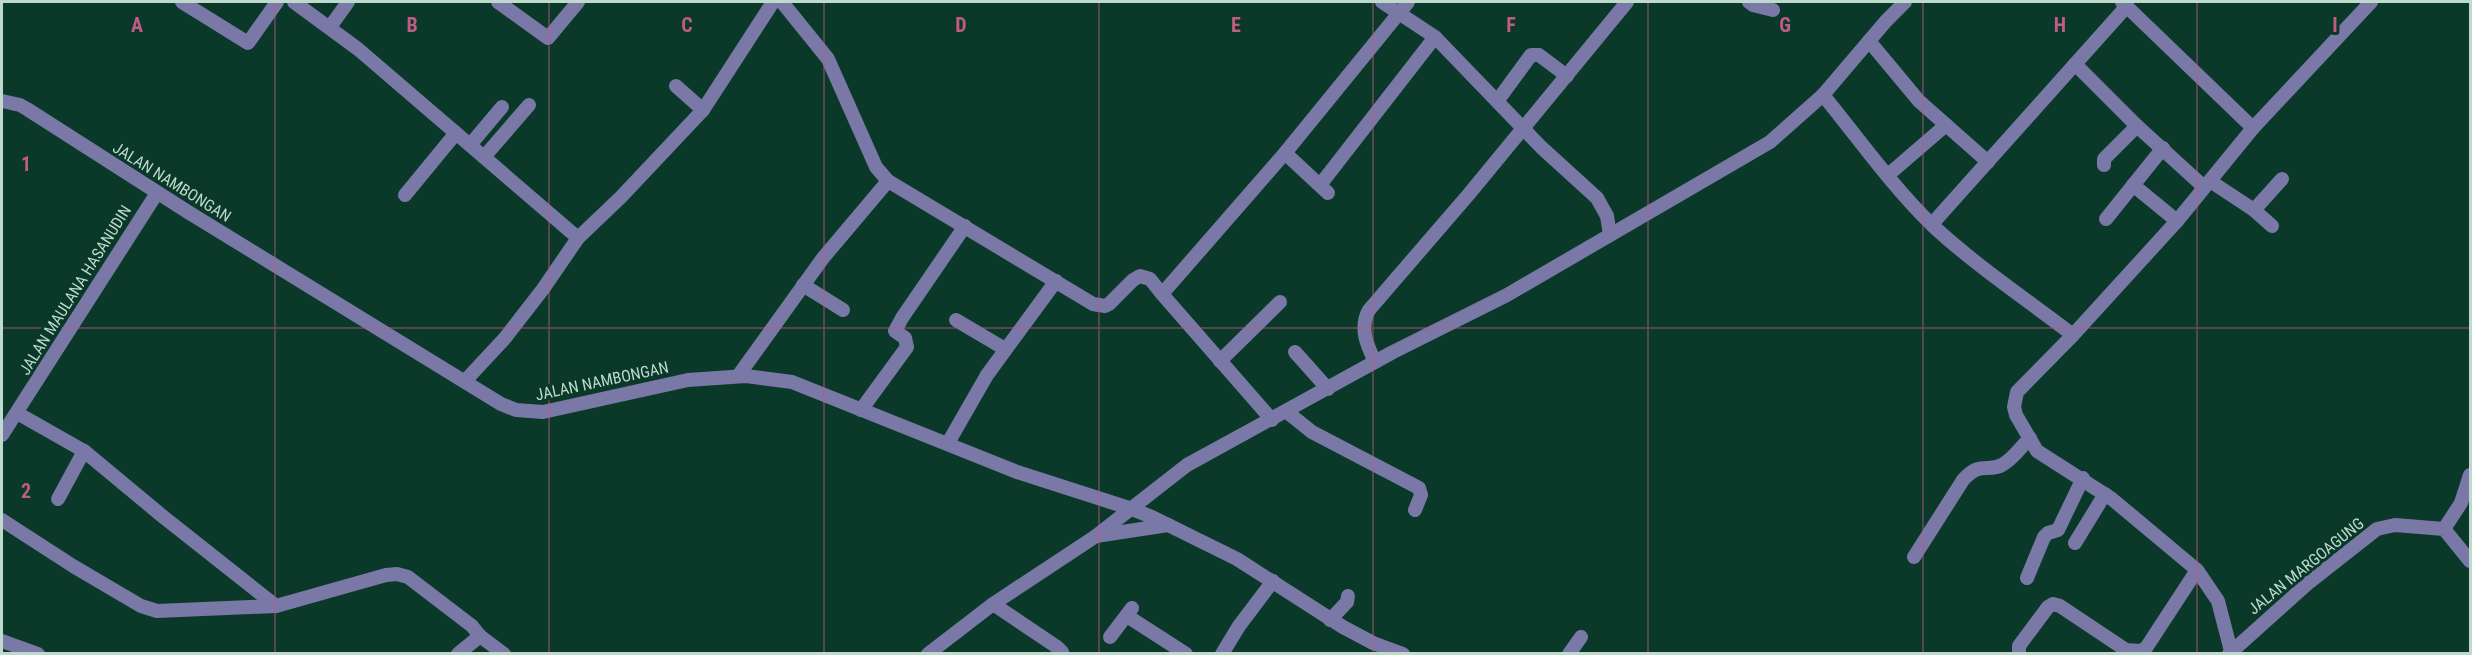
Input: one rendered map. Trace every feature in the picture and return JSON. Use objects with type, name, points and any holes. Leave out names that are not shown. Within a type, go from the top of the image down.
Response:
[{"type":"street","points":[[182,2],[248,43],[277,2]]},
{"type":"street","points":[[294,2],[330,27],[578,238]]},
{"type":"street","points":[[330,27],[348,2]]},
{"type":"street","points":[[498,2],[548,38],[578,2]]},
{"type":"street","points":[[465,381],[505,338],[543,289],[578,238],[703,110],[773,2]]},
{"type":"street","points":[[782,2],[828,59],[876,166],[888,181],[1099,306],[1109,304],[1140,276],[1150,279],[1272,420]]},
{"type":"street","points":[[1382,2],[1404,7],[1436,37],[1541,147],[1597,198],[1605,210],[1612,230]]},
{"type":"street","points":[[1375,362],[1365,334],[1365,320],[1369,310],[1525,128],[1627,2]]},
{"type":"street","points":[[1749,2],[1773,10]]},
{"type":"street","points":[[928,654],[993,604],[1096,536],[1187,465],[1375,362],[1507,295],[1612,230],[1770,142],[1823,95],[1905,2]]},
{"type":"street","points":[[2230,652],[2218,601],[2197,570],[2105,494],[2037,451],[2014,407],[2017,392],[2073,335],[2177,221],[2253,128],[2371,2]]},
{"type":"street","points":[[1932,224],[2075,64],[2124,4],[2253,128]]},
{"type":"street","points":[[1162,294],[1286,153],[1404,7]]},
{"type":"street","points":[[1286,153],[1324,189],[1436,37]]},
{"type":"street","points":[[1869,41],[1919,101],[1988,162]]},
{"type":"street","points":[[1498,100],[1531,55],[1539,55],[1567,76]]},
{"type":"street","points":[[2075,64],[2137,126],[2163,148],[2207,184],[2254,210],[2272,226]]},
{"type":"street","points":[[676,86],[703,110]]},
{"type":"street","points":[[1823,95],[1888,175],[1932,224],[1956,246],[2073,335]]},
{"type":"street","name":"JALAN NAMBONGAN","points":[[2,101],[27,109],[501,404],[523,411],[543,412],[688,380],[738,376],[792,382],[1017,472],[1129,508],[1168,525],[1237,559],[1330,620],[1373,643],[1402,654]]},
{"type":"street","points":[[484,157],[529,105]]},
{"type":"street","points":[[470,145],[502,107]]},
{"type":"street","points":[[1888,175],[1946,125]]},
{"type":"street","points":[[2104,165],[2104,159],[2137,126]]},
{"type":"street","points":[[405,195],[456,133]]},
{"type":"street","points":[[2106,219],[2163,148]]},
{"type":"street","points":[[2254,210],[2282,178]]},
{"type":"street","points":[[738,376],[803,285],[861,211],[888,181]]},
{"type":"street","points":[[2133,185],[2177,221]]},
{"type":"street","name":"JALAN MAULANA HASANUDIN","points":[[2,435],[157,192]]},
{"type":"street","points":[[861,410],[907,347],[905,338],[895,331],[902,318],[965,226]]},
{"type":"street","points":[[948,443],[1005,349],[1056,281]]},
{"type":"street","points":[[803,285],[843,310]]},
{"type":"street","points":[[1220,361],[1280,302]]},
{"type":"street","points":[[956,320],[1005,349]]},
{"type":"street","points":[[1295,352],[1328,389]]},
{"type":"street","points":[[1287,412],[1312,432],[1419,488],[1421,495],[1415,510]]},
{"type":"street","points":[[17,413],[84,451],[276,606]]},
{"type":"street","points":[[1914,557],[1962,480],[1978,468],[2002,465],[2030,438]]},
{"type":"street","points":[[58,499],[84,451]]},
{"type":"street","points":[[2470,475],[2467,503],[2444,529],[2470,561]]},
{"type":"street","points":[[2027,578],[2046,534],[2058,530],[2083,478]]},
{"type":"street","points":[[2075,543],[2105,494]]},
{"type":"street","points":[[2,520],[141,606],[157,611],[276,606],[386,575],[397,574],[408,577],[472,626],[480,636],[504,654]]},
{"type":"street","points":[[1096,536],[1168,525]]},
{"type":"street","name":"JALAN MARGOAGUNG","points":[[2230,652],[2307,584],[2377,529],[2395,525],[2444,529]]},
{"type":"street","points":[[2019,654],[2019,646],[2048,607],[2053,604],[2060,606],[2126,650],[2141,651],[2146,648],[2197,570]]},
{"type":"street","points":[[1222,654],[1239,626],[1273,581]]},
{"type":"street","points":[[1330,620],[1347,602],[1348,596]]},
{"type":"street","points":[[993,604],[1063,653]]},
{"type":"street","points":[[1110,637],[1129,612],[1186,654]]},
{"type":"street","points":[[458,654],[480,636]]},
{"type":"street","points":[[1569,654],[1581,637]]},
{"type":"street","points":[[2,641],[38,654]]}]
